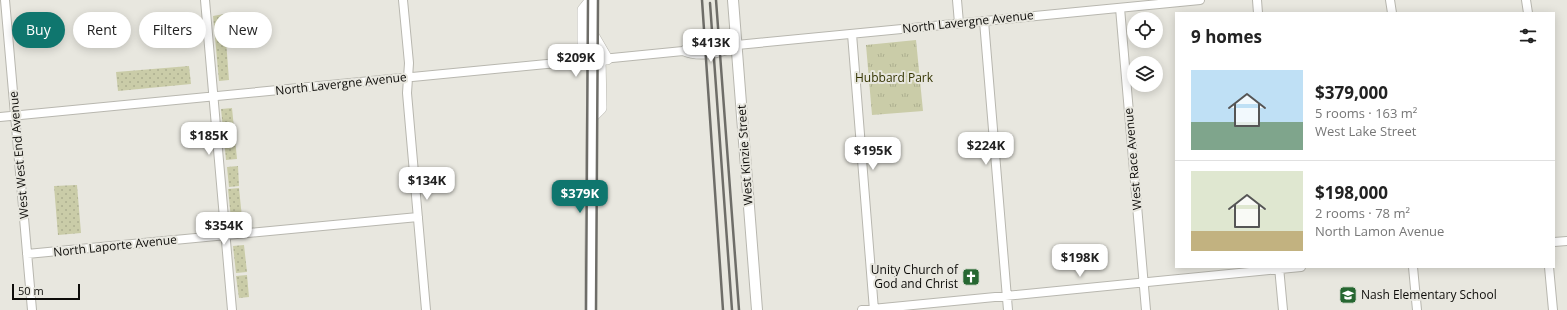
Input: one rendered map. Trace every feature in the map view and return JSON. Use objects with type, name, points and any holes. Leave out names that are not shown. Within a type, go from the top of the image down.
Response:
[{"type":"main road","points":[[590,310],[592,0]]},
{"type":"main road","points":[[592,0],[584,10],[601,108],[592,118]]},
{"type":"street","name":"West West End Avenue","points":[[5,0],[32,310]]},
{"type":"street","points":[[205,0],[232,310]]},
{"type":"street","points":[[403,0],[408,63],[407,94],[426,310]]},
{"type":"street","name":"West Kinzie Street","points":[[733,0],[757,310]]},
{"type":"street","points":[[957,0],[959,23]]},
{"type":"street","name":"North Lavergne Avenue","points":[[0,117],[683,51],[692,55],[726,52],[737,45],[1200,0]]},
{"type":"street","points":[[1257,0],[1258,12]]},
{"type":"street","points":[[1390,0],[1392,12]]},
{"type":"street","points":[[1526,0],[1528,12]]},
{"type":"street","name":"West Race Avenue","points":[[1120,8],[1146,310]]},
{"type":"street","points":[[984,21],[1008,310]]},
{"type":"street","points":[[852,34],[873,309]]},
{"type":"street","name":"North Laporte Avenue","points":[[27,254],[418,217]]},
{"type":"street","points":[[1555,242],[1567,241]]},
{"type":"street","points":[[862,310],[1279,268],[1283,310]]},
{"type":"street","points":[[1413,268],[1417,310]]},
{"type":"street","points":[[1549,268],[1553,310]]},
{"type":"green space","name":"Hubbard Park","points":[[916,40],[923,111],[872,115],[866,45]]},
{"type":"green space","points":[[216,48],[227,48],[229,80],[219,81]]},
{"type":"green space","points":[[189,66],[191,84],[118,91],[116,72]]},
{"type":"green space","points":[[232,108],[237,159],[226,160],[221,109]]},
{"type":"green space","points":[[238,166],[239,186],[229,187],[227,167]]},
{"type":"green space","points":[[77,185],[81,233],[58,235],[54,186]]},
{"type":"green space","points":[[239,188],[242,218],[231,219],[228,189]]},
{"type":"green space","points":[[244,245],[247,272],[236,273],[233,246]]},
{"type":"green space","points":[[247,275],[249,297],[239,298],[236,276]]},
{"type":"railway","points":[[586,310],[588,0]]},
{"type":"railway","points":[[596,310],[598,0]]},
{"type":"railway","points":[[702,0],[723,310]]},
{"type":"railway","points":[[716,0],[739,310]]},
{"type":"railway","points":[[710,3],[732,310]]},
{"type":"place","name":"Unity Church of God and Christ","points":[[971,277]]},
{"type":"place","name":"Nash Elementary School","points":[[1348,295]]}]
